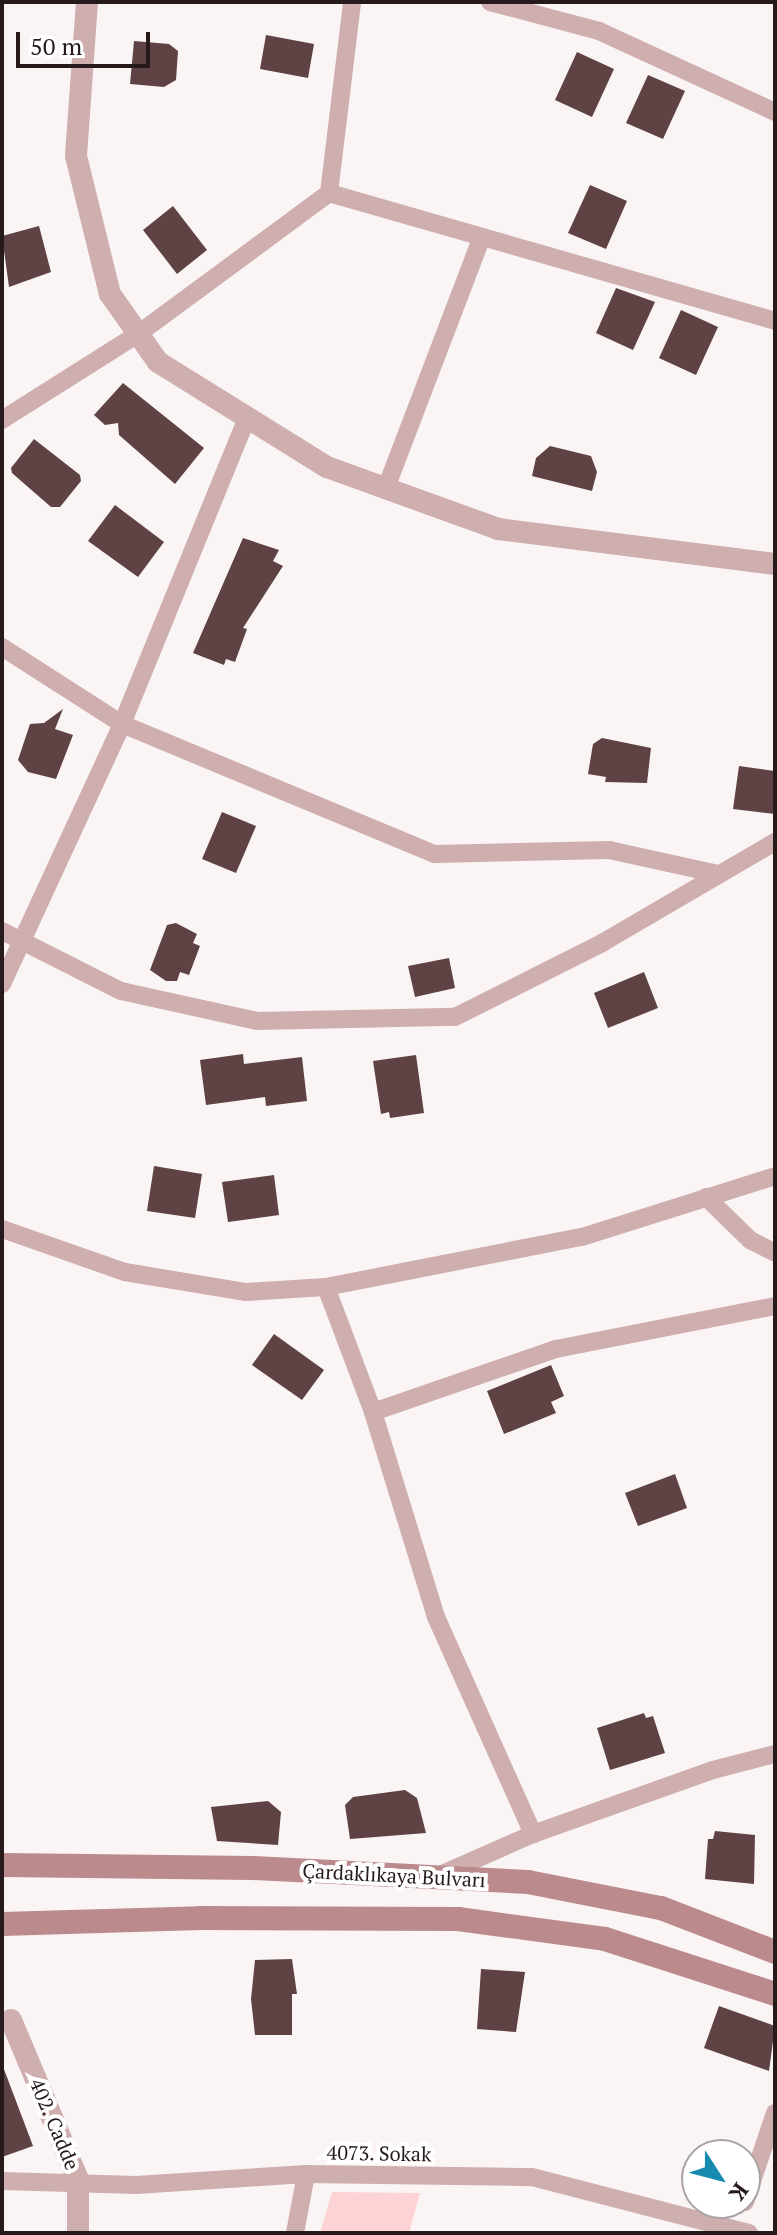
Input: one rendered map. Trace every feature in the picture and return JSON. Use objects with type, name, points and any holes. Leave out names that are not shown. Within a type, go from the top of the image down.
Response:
[{"type":"main road","name":"Çardaklıkaya Bulvarı","points":[[2,1865],[252,1868],[528,1882],[661,1908],[775,1952]]},
{"type":"main road","name":"Çardaklıkaya Bulvarı","points":[[2,1924],[200,1918],[458,1919],[605,1939],[775,1994]]},
{"type":"street","points":[[87,2],[76,156],[110,294],[158,362],[327,467],[498,529],[775,564]]},
{"type":"street","points":[[2,420],[138,334],[329,193],[352,2]]},
{"type":"street","points":[[490,2],[599,31],[775,112]]},
{"type":"street","points":[[329,193],[775,321]]},
{"type":"street","points":[[386,488],[482,237]]},
{"type":"street","points":[[2,984],[122,724],[247,417]]},
{"type":"street","points":[[2,647],[122,724],[435,854],[609,850],[718,874]]},
{"type":"street","points":[[2,931],[121,991],[257,1021],[455,1017],[602,943],[775,842]]},
{"type":"street","points":[[2,1229],[125,1272],[246,1292],[326,1287],[582,1237],[775,1176]]},
{"type":"street","points":[[706,1197],[750,1240],[775,1253]]},
{"type":"street","points":[[326,1287],[373,1412],[436,1617],[533,1834]]},
{"type":"street","points":[[373,1412],[556,1349],[775,1306]]},
{"type":"street","points":[[436,1877],[533,1834],[713,1770],[775,1754]]},
{"type":"street","name":"402. Cadde","points":[[5,2012],[78,2179],[78,2233]]},
{"type":"street","points":[[761,2155],[775,2113]]},
{"type":"street","points":[[295,2233],[306,2174]]},
{"type":"street","name":"4073. Sokak","points":[[2,2181],[78,2179],[136,2185],[306,2174],[532,2177],[740,2231]]},
{"type":"shaded area","points":[[332,2192],[420,2193],[409,2233],[320,2233]]},
{"type":"building","points":[[266,35],[314,44],[308,78],[260,69]]},
{"type":"building","points":[[134,41],[169,44],[178,51],[176,80],[164,87],[130,84]]},
{"type":"building","points":[[577,52],[614,69],[592,117],[555,100]]},
{"type":"building","points":[[648,75],[685,91],[663,139],[626,123]]},
{"type":"building","points":[[590,185],[627,201],[606,249],[568,233]]},
{"type":"building","points":[[173,206],[207,250],[177,274],[143,230]]},
{"type":"building","points":[[39,226],[51,272],[9,287],[2,236]]},
{"type":"building","points":[[616,288],[655,302],[633,350],[596,333]]},
{"type":"building","points":[[681,310],[718,327],[696,375],[659,358]]},
{"type":"building","points":[[123,383],[204,448],[175,484],[119,435],[118,423],[105,425],[94,415]]},
{"type":"building","points":[[34,439],[80,475],[81,481],[60,507],[51,507],[12,473],[11,468]]},
{"type":"building","points":[[550,446],[591,456],[597,472],[592,491],[532,476],[536,458]]},
{"type":"building","points":[[115,505],[164,542],[138,577],[88,541]]},
{"type":"building","points":[[243,538],[279,550],[273,561],[283,566],[243,628],[247,629],[235,662],[226,659],[224,665],[193,653]]},
{"type":"building","points":[[63,709],[55,729],[73,735],[56,779],[28,772],[18,760],[30,724],[44,723]]},
{"type":"building","points":[[602,738],[651,748],[647,783],[605,782],[606,777],[588,774],[593,744]]},
{"type":"building","points":[[739,766],[775,771],[775,814],[733,809]]},
{"type":"building","points":[[222,812],[256,826],[236,873],[202,859]]},
{"type":"building","points":[[176,923],[197,934],[193,943],[200,946],[189,975],[180,972],[177,981],[166,981],[150,970],[167,925]]},
{"type":"building","points":[[449,958],[455,988],[415,997],[408,966]]},
{"type":"building","points":[[644,972],[658,1008],[608,1028],[594,993]]},
{"type":"building","points":[[243,1054],[244,1064],[302,1057],[307,1101],[266,1106],[265,1097],[206,1105],[200,1060]]},
{"type":"building","points":[[416,1055],[424,1113],[390,1118],[389,1112],[381,1114],[373,1061]]},
{"type":"building","points":[[154,1166],[202,1174],[195,1218],[147,1211]]},
{"type":"building","points":[[274,1175],[279,1215],[228,1222],[222,1182]]},
{"type":"building","points":[[274,1334],[324,1370],[302,1400],[252,1365]]},
{"type":"building","points":[[551,1365],[564,1396],[551,1402],[556,1413],[504,1434],[487,1391]]},
{"type":"building","points":[[675,1474],[687,1508],[638,1526],[625,1493]]},
{"type":"building","points":[[644,1713],[646,1718],[653,1716],[665,1753],[610,1770],[597,1728]]},
{"type":"building","points":[[405,1790],[417,1798],[426,1833],[350,1839],[345,1805],[353,1797]]},
{"type":"building","points":[[268,1801],[281,1812],[278,1845],[217,1841],[211,1807]]},
{"type":"building","points":[[715,1831],[755,1835],[754,1884],[705,1879],[708,1839],[713,1839]]},
{"type":"building","points":[[292,1959],[297,1994],[292,1994],[292,2035],[255,2035],[251,1999],[255,1960]]},
{"type":"building","points":[[481,1969],[525,1972],[516,2032],[477,2029]]},
{"type":"building","points":[[719,2006],[775,2026],[769,2071],[704,2048]]},
{"type":"building","points":[[2,2064],[33,2146],[2,2157]]}]
